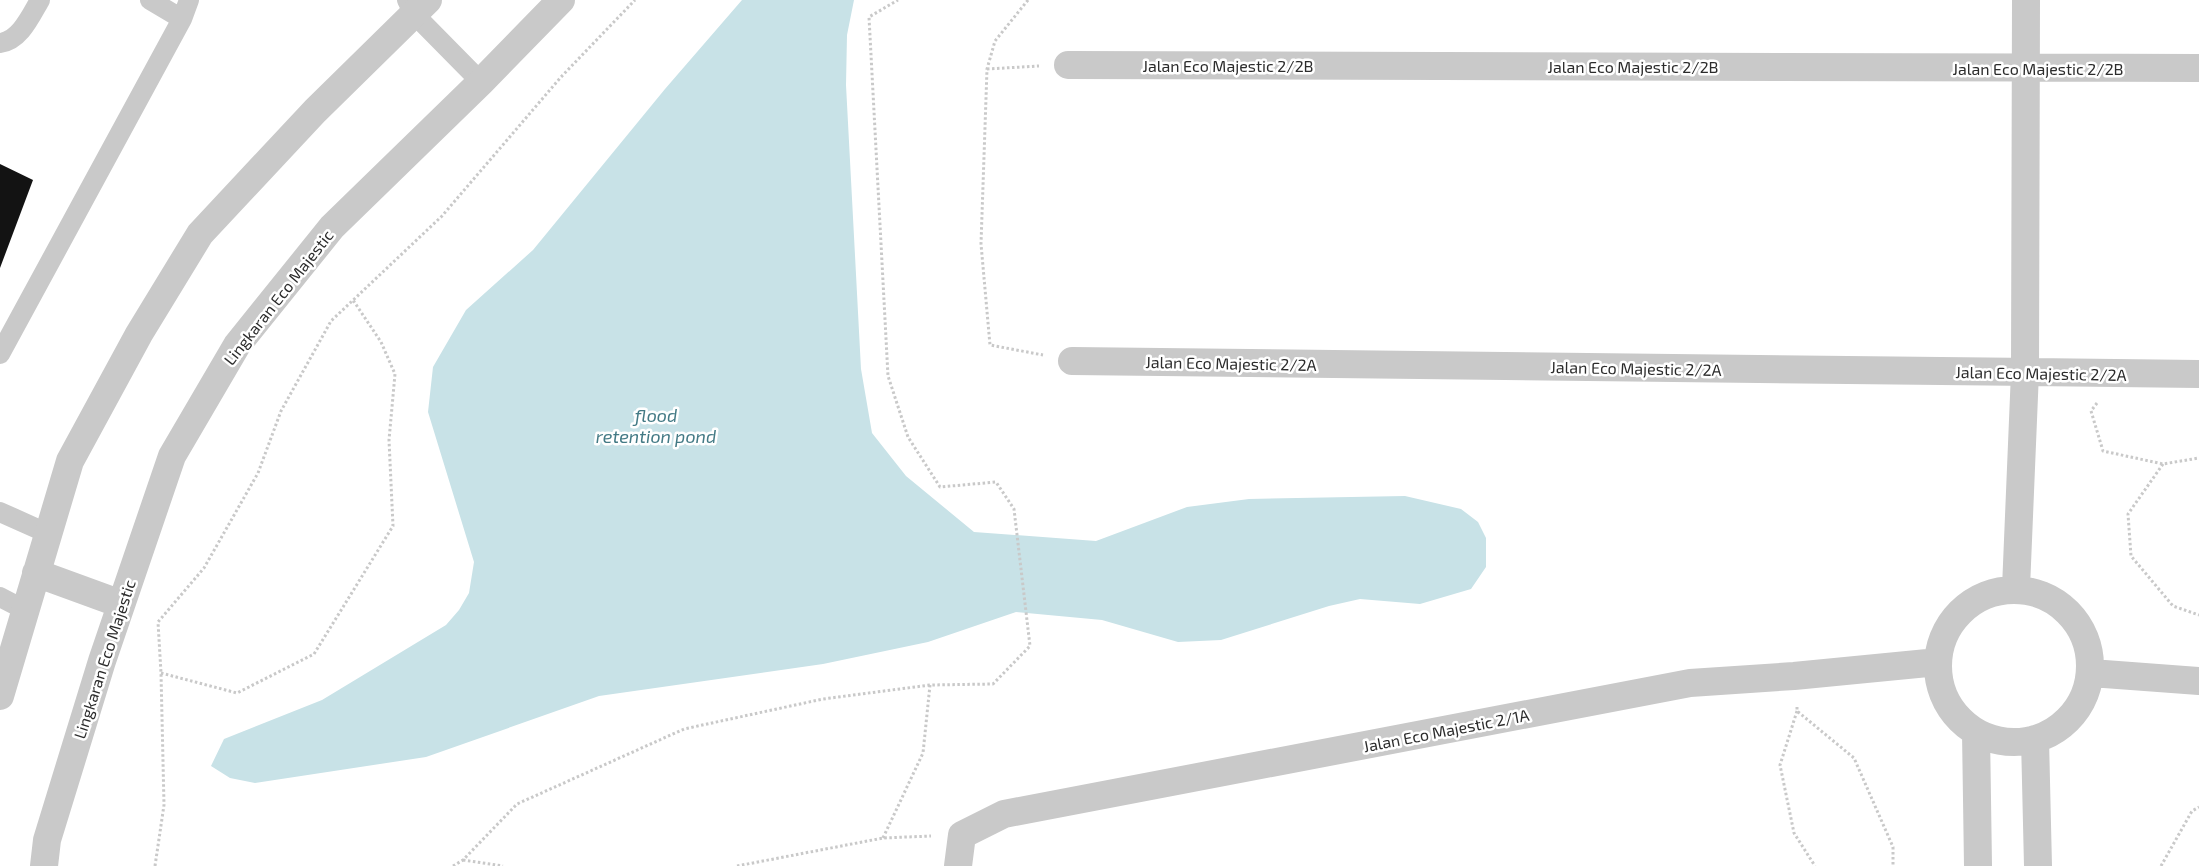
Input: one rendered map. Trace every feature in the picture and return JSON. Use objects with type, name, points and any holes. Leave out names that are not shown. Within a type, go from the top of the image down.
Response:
[{"type":"street","name":"Lingkaran Eco Majestic","points":[[44,866],[48,840],[122,604],[172,456],[237,345],[332,227],[481,82],[560,0]]},
{"type":"street","points":[[2016,588],[2024,372],[2026,0]]},
{"type":"street","points":[[0,696],[70,461],[139,334],[200,234],[416,5]]},
{"type":"street","name":"Jalan Eco Majestic 2/2B","points":[[1068,65],[2199,68]]},
{"type":"street","name":"Jalan Eco Majestic 2/2A","points":[[1072,362],[2199,374]]},
{"type":"street","points":[[36,573],[122,604]]},
{"type":"street","points":[[2016,588],[2040,594],[2062,606],[2079,625],[2089,648],[2091,673],[2085,695],[2073,715],[2056,730],[2035,739],[2015,742],[1995,740],[1976,732],[1960,719],[1947,703],[1940,683],[1938,662],[1942,639],[1954,619],[1971,603],[1992,593],[2016,588]]},
{"type":"street","name":"Jalan Eco Majestic 2/1A","points":[[962,835],[1004,814],[1680,685],[1938,662]]},
{"type":"street","points":[[2091,673],[2199,680]]},
{"type":"street","points":[[1976,732],[1978,866]]},
{"type":"street","points":[[2035,739],[2038,866]]},
{"type":"street","points":[[958,866],[962,835]]},
{"type":"lane","points":[[0,43],[13,39],[40,0]]},
{"type":"lane","points":[[0,354],[186,9],[150,0]]},
{"type":"lane","points":[[416,5],[481,82]]},
{"type":"lane","points":[[0,512],[49,534]]},
{"type":"lane","points":[[0,597],[25,610]]},
{"type":"path","points":[[155,866],[164,805],[158,622],[204,568],[258,474],[281,411],[331,321],[442,216],[561,77],[635,0]]},
{"type":"path","points":[[453,866],[463,860],[517,804],[684,729],[822,699],[930,685],[993,684],[1030,646],[1014,509],[996,482],[940,487],[908,437],[888,376],[869,17],[898,0]]},
{"type":"path","points":[[1028,0],[995,41],[987,69],[981,244],[990,345],[1072,362]]},
{"type":"path","points":[[987,69],[1068,65]]},
{"type":"path","points":[[161,672],[238,693],[314,654],[394,526],[389,440],[395,374],[381,342],[353,300]]},
{"type":"path","points":[[2116,374],[2091,411],[2103,451],[2163,464],[2199,458]]},
{"type":"path","points":[[2163,464],[2128,514],[2130,556],[2172,606],[2199,615]]},
{"type":"path","points":[[1794,676],[1797,711],[1780,765],[1794,833],[1816,866]]},
{"type":"path","points":[[883,838],[923,752],[930,685]]},
{"type":"path","points":[[1797,711],[1854,758],[1893,846],[1893,866]]},
{"type":"path","points":[[2161,866],[2192,811],[2199,807]]},
{"type":"path","points":[[737,866],[883,838],[962,835]]},
{"type":"path","points":[[463,860],[503,866]]},
{"type":"water","name":"flood retention pond","points":[[742,0],[854,0],[847,35],[846,85],[861,369],[872,433],[906,476],[974,532],[1096,541],[1187,507],[1249,499],[1405,496],[1461,509],[1478,522],[1486,538],[1486,567],[1471,589],[1420,604],[1360,599],[1329,606],[1221,640],[1178,642],[1102,620],[1016,612],[928,642],[823,664],[599,696],[426,757],[255,783],[230,778],[211,766],[224,739],[322,700],[446,625],[459,610],[469,593],[474,562],[428,412],[433,367],[466,310],[533,250],[665,89]]},
{"type":"building","points":[[0,164],[33,180],[0,268]]}]
